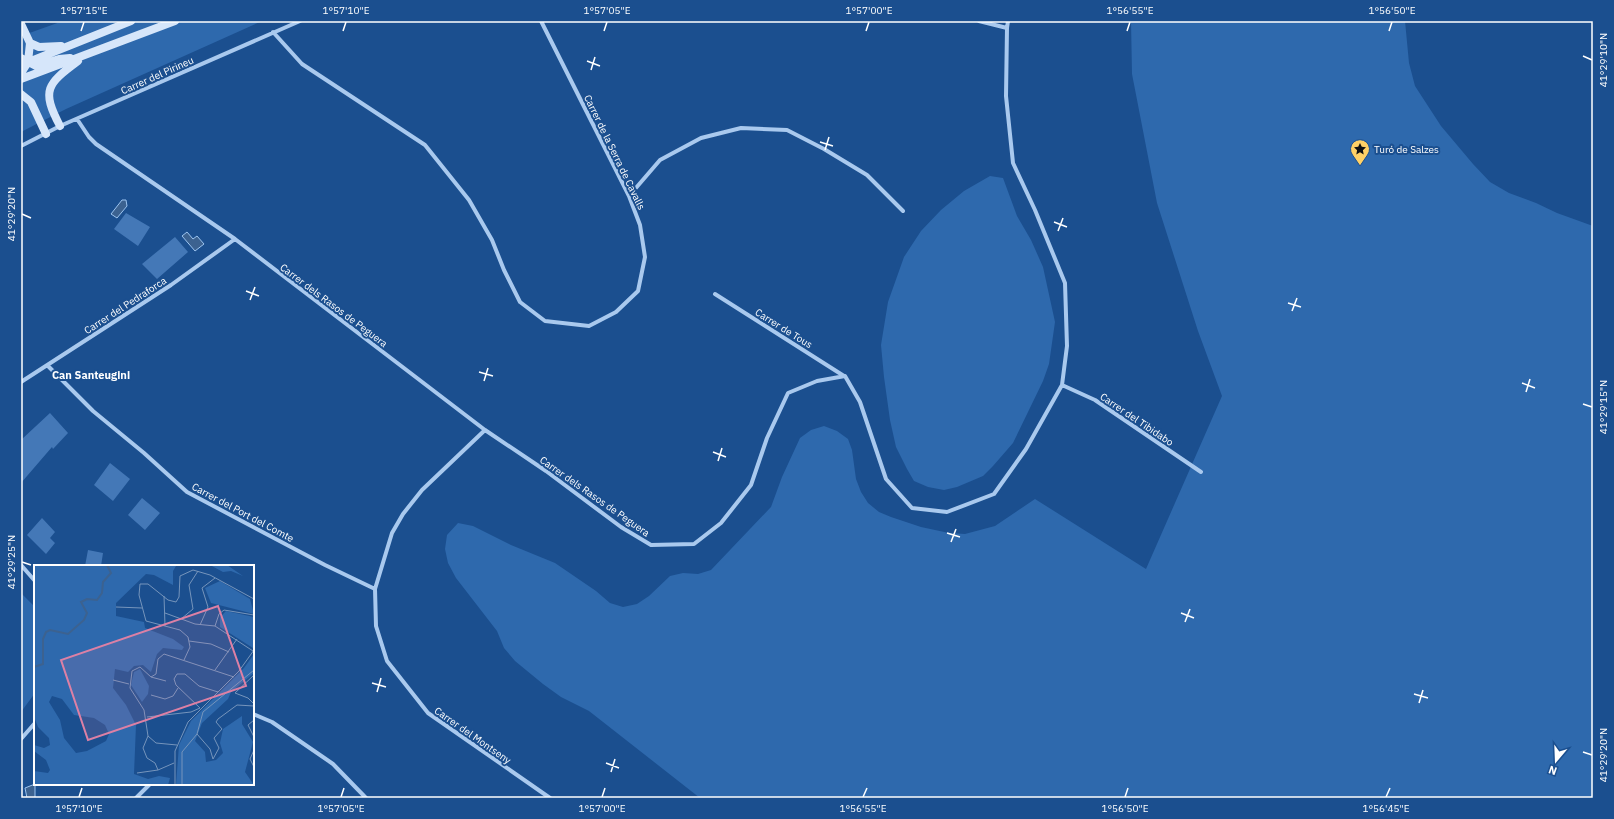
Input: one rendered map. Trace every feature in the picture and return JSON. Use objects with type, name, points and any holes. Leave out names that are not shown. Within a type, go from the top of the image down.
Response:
[{"type":"main road","points":[[23,62],[72,45],[131,21]]},
{"type":"main road","points":[[21,80],[175,21]]},
{"type":"main road","points":[[21,24],[30,43],[39,47],[72,45]]},
{"type":"main road","points":[[21,73],[23,62],[30,43]]},
{"type":"main road","points":[[23,62],[36,66],[59,59],[85,56]]},
{"type":"main road","points":[[60,126],[48,100],[50,89],[55,79],[85,56]]},
{"type":"main road","points":[[21,94],[31,102],[46,134]]},
{"type":"street","name":"Carrer del Pirineu","points":[[21,146],[60,126],[300,21]]},
{"type":"street","name":"Carrer de la Serra de Cavalls","points":[[273,32],[302,64],[425,146],[469,200],[492,240],[504,270],[520,302],[545,322],[589,326],[616,312],[638,291],[645,258],[640,225],[629,196],[541,21]]},
{"type":"street","points":[[979,21],[1007,28]]},
{"type":"street","points":[[845,376],[860,402],[886,479],[912,508],[947,512],[994,494],[1026,449],[1062,385],[1067,346],[1065,283],[1035,210],[1013,163],[1006,96],[1008,21]]},
{"type":"street","name":"Carrer dels Rasos de Peguera","points":[[77,119],[89,137],[96,144],[235,239],[485,430],[546,471],[621,527],[651,545],[694,544],[721,523],[751,485],[767,438],[788,393],[817,381],[845,376]]},
{"type":"street","points":[[629,196],[660,160],[701,138],[741,128],[787,130],[824,149],[867,175],[903,211]]},
{"type":"street","name":"Carrer del Pedraforca","points":[[21,382],[171,285],[235,239]]},
{"type":"street","name":"Carrer de Tous","points":[[715,294],[845,376]]},
{"type":"street","name":"Carrer del Port del Comte","points":[[47,365],[93,412],[144,453],[187,492],[325,565],[375,589]]},
{"type":"street","name":"Carrer del Tibidabo","points":[[1062,385],[1095,400],[1201,472]]},
{"type":"street","name":"Carrer del Montseny","points":[[485,430],[422,490],[392,533],[375,589],[376,626],[387,661],[428,713],[550,798]]},
{"type":"street","points":[[21,565],[34,580]]},
{"type":"street","points":[[254,714],[272,722],[333,764],[366,798]]},
{"type":"street","points":[[21,739],[34,724]]},
{"type":"street","points":[[136,798],[149,785]]},
{"type":"shaded area","points":[[63,21],[262,21],[66,109],[21,132],[21,36]]},
{"type":"shaded area","points":[[1131,21],[1405,21],[1409,63],[1415,86],[1441,126],[1473,164],[1490,182],[1509,193],[1593,226],[1593,798],[700,798],[589,711],[561,697],[515,661],[504,648],[497,631],[456,578],[448,563],[445,549],[447,535],[458,523],[473,526],[511,545],[555,563],[596,591],[610,603],[623,607],[637,604],[649,596],[670,576],[683,573],[698,574],[711,570],[771,507],[782,477],[800,438],[811,430],[824,426],[837,431],[848,439],[852,450],[856,479],[861,492],[868,503],[879,512],[921,527],[949,533],[965,534],[995,526],[1035,499],[1146,569],[1222,396],[1198,331],[1157,203],[1132,74]]},
{"type":"shaded area","points":[[990,176],[1003,178],[1017,216],[1031,240],[1043,267],[1055,322],[1049,364],[1043,381],[1013,443],[983,476],[957,487],[944,490],[928,487],[914,481],[896,447],[890,420],[881,345],[888,302],[904,257],[921,231],[941,210],[964,191]]},
{"type":"shaded area","points":[[122,200],[126,200],[127,206],[117,218],[111,214]]},
{"type":"shaded area","points":[[187,232],[193,239],[197,236],[204,244],[195,251],[182,236]]},
{"type":"shaded area","points":[[21,593],[34,606],[34,694],[21,712]]},
{"type":"shaded area","points":[[35,785],[35,798],[27,798],[25,788]]},
{"type":"building","points":[[126,213],[150,227],[138,246],[114,229]]},
{"type":"building","points":[[175,237],[188,252],[157,279],[142,264]]},
{"type":"building","points":[[50,413],[68,433],[53,449],[52,447],[21,483],[21,440]]},
{"type":"building","points":[[110,463],[130,479],[113,501],[94,485]]},
{"type":"building","points":[[142,498],[160,513],[145,530],[128,515]]},
{"type":"building","points":[[42,518],[55,532],[50,538],[55,543],[46,554],[27,535]]},
{"type":"building","points":[[88,550],[103,553],[101,565],[85,565]]},
{"type":"place","name":"Turó de Salzes","points":[[1360,166]]},
{"type":"district","name":"Can Santeugini","points":[[91,375]]}]
